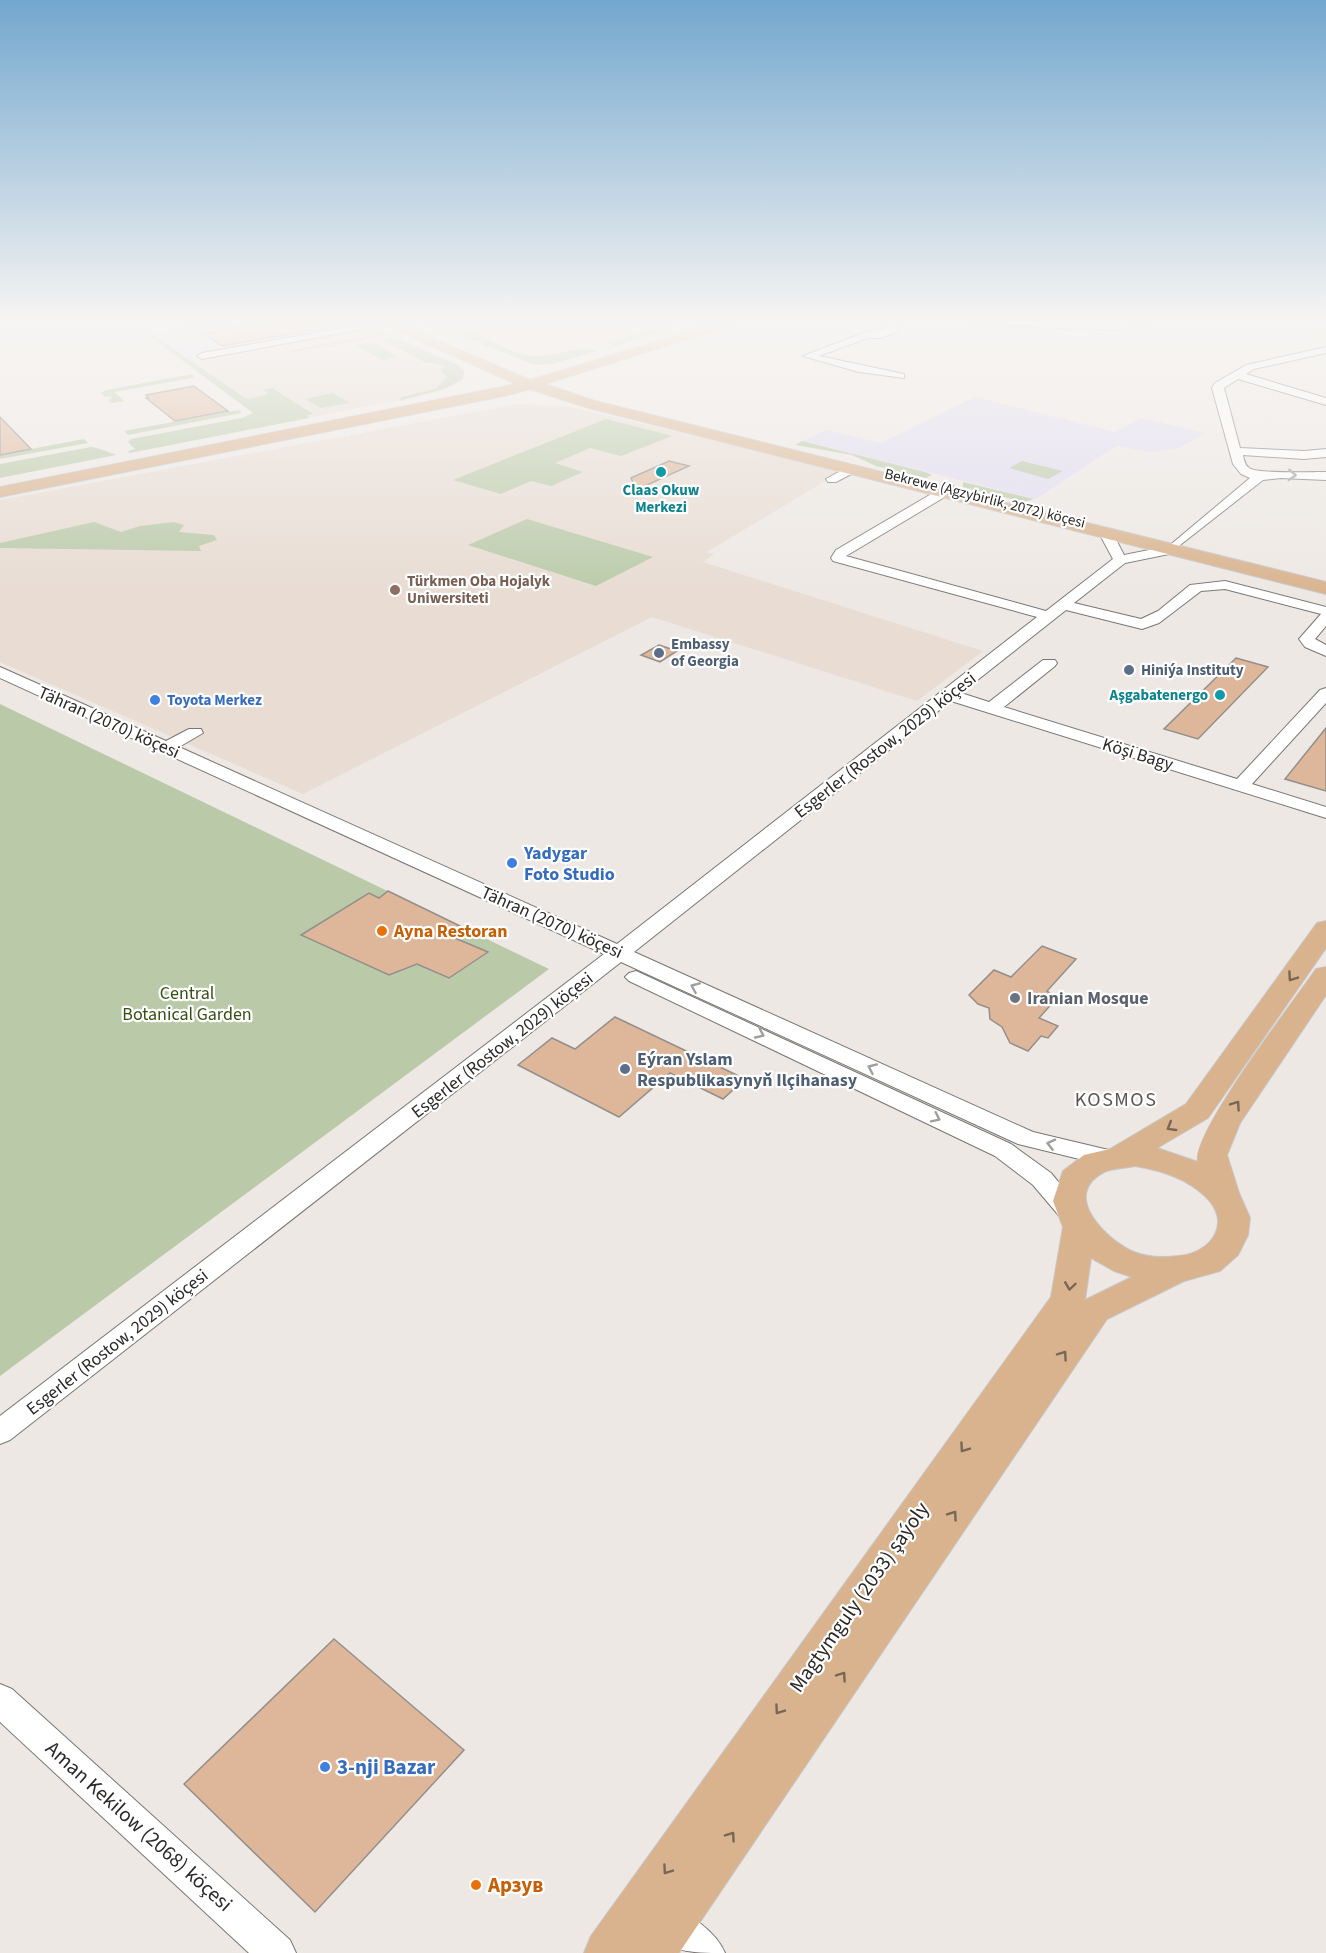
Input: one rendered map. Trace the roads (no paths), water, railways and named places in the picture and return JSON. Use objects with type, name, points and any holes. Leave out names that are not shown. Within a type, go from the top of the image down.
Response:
[{"type":"main road","points":[[0,489],[384,413]]},
{"type":"main road","name":"Bekrewe (Agzybirlik, 2072) köçesi","points":[[633,413],[947,491],[1107,535],[1326,582]]},
{"type":"main road","name":"Bekrewe (Agzybirlik, 2072) köçesi","points":[[635,413],[1326,588]]},
{"type":"main road","points":[[1115,1157],[1197,1111],[1326,929]]},
{"type":"main road","points":[[1224,1198],[1205,1179],[1179,1165],[1150,1156],[1115,1157],[1096,1162],[1078,1174],[1069,1192],[1074,1220],[1098,1248],[1126,1263],[1174,1271],[1203,1265],[1223,1252],[1233,1232],[1233,1221],[1212,1155],[1225,1122],[1326,975]]},
{"type":"main road","name":"Magtymguly (2033) şaýoly","points":[[654,1927],[1068,1300],[1074,1220]]},
{"type":"main road","name":"Magtymguly (2033) şaýoly","points":[[608,1953],[654,1927],[1095,1310],[1174,1271]]},
{"type":"street","points":[[1225,413],[1239,464],[1245,471],[1259,477],[1281,474],[1326,476]]},
{"type":"street","points":[[1236,452],[1304,455],[1326,453]]},
{"type":"street","points":[[832,479],[851,469]]},
{"type":"street","points":[[1172,548],[1259,477]]},
{"type":"street","points":[[947,491],[841,553],[838,558],[1056,611],[1142,624],[1152,622],[1193,587],[1210,584],[1225,585],[1326,611]]},
{"type":"street","points":[[1107,535],[1120,560]]},
{"type":"street","name":"Bekrewe (Agzybirlik, 2072) köçesi","points":[[1120,560],[1172,548]]},
{"type":"street","name":"Esgerler (Rostow, 2029) köçesi","points":[[0,1432],[613,958],[1120,560]]},
{"type":"street","points":[[1326,617],[1307,639],[1310,644],[1326,651]]},
{"type":"street","points":[[992,708],[1049,663]]},
{"type":"street","name":"Tähran (2070) köçesi","points":[[0,672],[166,747],[613,958],[1003,1150],[1042,1179],[1074,1220]]},
{"type":"street","name":"Tähran (2070) köçesi","points":[[0,687],[1026,1138],[1115,1157]]},
{"type":"street","points":[[1240,786],[1319,710],[1326,693]]},
{"type":"street","name":"Köşi Bagy","points":[[950,695],[1326,813]]},
{"type":"street","points":[[166,747],[195,733]]},
{"type":"street","name":"Aman Kekilow (2068) köçesi","points":[[0,1700],[277,1953]]},
{"type":"street","points":[[654,1927],[706,1953]]},
{"type":"place","name":"Claas Okuw Merkezi","points":[[661,472]]},
{"type":"place","name":"Türkmen Oba Hojalyk Uniwersiteti","points":[[395,590]]},
{"type":"place","name":"Embassy of Georgia","points":[[659,653]]},
{"type":"place","name":"Hiniýa Instituty","points":[[1129,670]]},
{"type":"place","name":"Aşgabatenergo","points":[[1220,695]]},
{"type":"place","name":"Toyota Merkez","points":[[155,700]]},
{"type":"place","name":"Yadygar Foto Studio","points":[[512,863]]},
{"type":"place","name":"Ayna Restoran","points":[[382,931]]},
{"type":"place","name":"Iranian Mosque","points":[[1015,998]]},
{"type":"place","name":"Eýran Yslam Respublikasynyň Ilçihanasy","points":[[625,1069]]},
{"type":"place","name":"3-nji Bazar","points":[[325,1767]]},
{"type":"place","name":"Арзув","points":[[476,1885]]},
{"type":"district","name":"KOSMOS","points":[[1116,1099]]},
{"type":"park label","name":"Central Botanical Garden","points":[[187,1003]]}]
